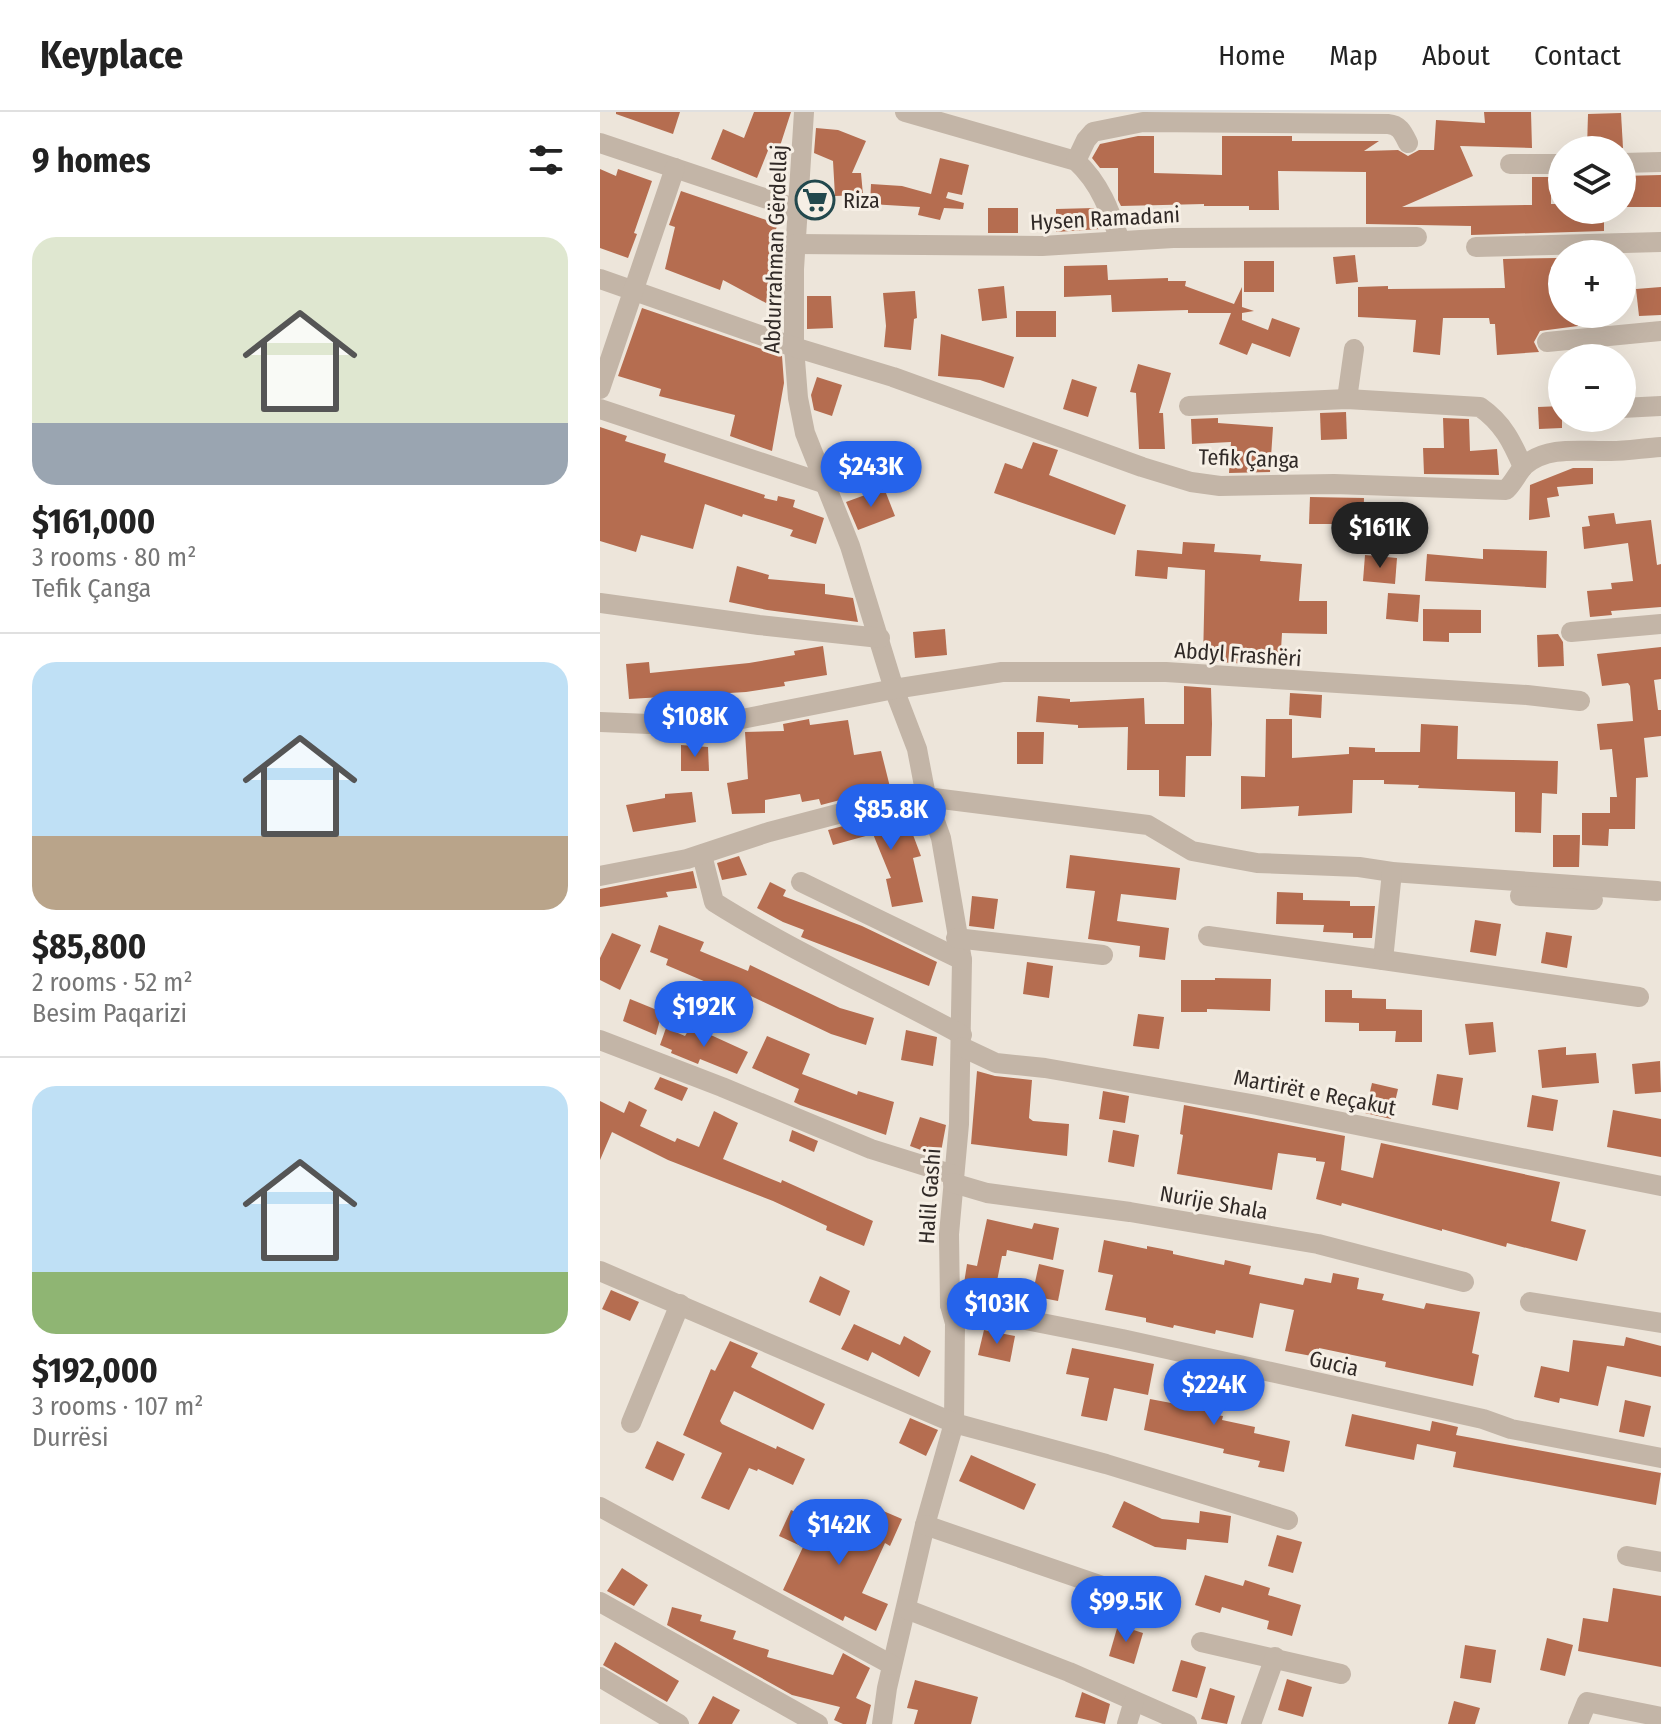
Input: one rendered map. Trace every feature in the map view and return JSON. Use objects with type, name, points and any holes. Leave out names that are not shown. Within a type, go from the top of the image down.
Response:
[{"type":"street","name":"Abdurrahman Gërdellaj","points":[[804,112],[795,244],[794,347],[798,398],[805,433],[826,484],[917,749],[926,796],[941,838],[962,960],[962,1041]]},
{"type":"street","points":[[905,112],[1076,161],[1095,181],[1120,241]]},
{"type":"street","points":[[1076,161],[1093,132],[1143,122],[1388,124],[1402,131],[1408,143]]},
{"type":"street","points":[[600,143],[797,209]]},
{"type":"street","points":[[1636,163],[1661,162]]},
{"type":"street","points":[[1510,164],[1548,164]]},
{"type":"street","points":[[600,389],[675,168]]},
{"type":"street","name":"Hysen Ramadani","points":[[795,244],[1042,246],[1173,238],[1417,237]]},
{"type":"street","points":[[1476,247],[1661,242]]},
{"type":"street","points":[[600,279],[794,347]]},
{"type":"street","points":[[1547,342],[1661,331]]},
{"type":"street","name":"Tefik Çanga","points":[[794,347],[893,377],[1142,467],[1191,482],[1220,486],[1334,484],[1506,490],[1523,467],[1541,456],[1562,451],[1661,447]]},
{"type":"street","points":[[1347,399],[1354,349]]},
{"type":"street","points":[[1189,406],[1347,399],[1480,407],[1507,432],[1523,467]]},
{"type":"street","points":[[1636,407],[1661,406]]},
{"type":"street","points":[[600,409],[826,484]]},
{"type":"street","points":[[600,603],[880,638]]},
{"type":"street","points":[[1571,632],[1661,624]]},
{"type":"street","name":"Abdyl Frashëri","points":[[600,722],[649,724],[742,719],[894,689],[1002,672],[1166,672],[1580,701]]},
{"type":"street","points":[[600,876],[702,855],[769,832],[910,795],[1148,825],[1192,851],[1257,863],[1359,867],[1659,898]]},
{"type":"street","name":"Martirët e Reçakut","points":[[702,855],[714,902],[762,933],[855,978],[996,1063],[1045,1068],[1257,1105],[1661,1186]]},
{"type":"street","points":[[1383,960],[1392,872]]},
{"type":"street","points":[[801,882],[962,960]]},
{"type":"street","points":[[1520,896],[1659,898]]},
{"type":"street","points":[[1208,936],[1639,997]]},
{"type":"street","points":[[956,938],[1103,955]]},
{"type":"street","name":"Nurije Shala","points":[[600,1040],[987,1193],[1130,1212],[1318,1244],[1464,1282]]},
{"type":"street","name":"Halil Gashi","points":[[882,1724],[892,1665],[925,1525],[954,1423],[955,1323],[950,1305],[949,1234],[962,1041]]},
{"type":"street","points":[[600,1271],[954,1423],[1106,1464],[1288,1520]]},
{"type":"street","points":[[1530,1302],[1661,1323]]},
{"type":"street","points":[[631,1423],[680,1304]]},
{"type":"street","name":"Gucia","points":[[950,1305],[1122,1339],[1483,1419],[1511,1429],[1661,1458]]},
{"type":"street","points":[[600,1507],[892,1665]]},
{"type":"street","points":[[925,1525],[1169,1609]]},
{"type":"street","points":[[1627,1556],[1661,1562]]},
{"type":"street","points":[[600,1602],[818,1724]]},
{"type":"street","points":[[906,1609],[1011,1649],[1187,1724]]},
{"type":"street","points":[[1201,1642],[1341,1674]]},
{"type":"street","points":[[1251,1724],[1275,1657]]},
{"type":"street","points":[[600,1677],[679,1724]]},
{"type":"street","points":[[1127,1724],[1134,1701]]},
{"type":"street","points":[[1578,1724],[1587,1702],[1661,1717]]},
{"type":"building","points":[[616,112],[680,112],[673,134]]},
{"type":"building","points":[[754,112],[791,112],[780,146],[771,143],[757,178],[711,159],[723,129],[744,138]]},
{"type":"building","points":[[1484,112],[1531,112],[1532,148],[1460,146],[1473,176],[1402,207],[1532,205],[1532,177],[1548,177],[1548,224],[1604,224],[1604,231],[1471,235],[1471,226],[1366,224],[1366,172],[1278,171],[1279,210],[1204,204],[1121,206],[1118,200],[1118,168],[1100,168],[1092,158],[1100,144],[1154,136],[1154,173],[1222,175],[1222,136],[1292,136],[1292,141],[1379,141],[1364,151],[1398,150],[1408,156],[1419,150],[1434,150],[1436,120],[1485,123]]},
{"type":"building","points":[[1621,113],[1622,136],[1587,136],[1588,114]]},
{"type":"building","points":[[816,128],[838,130],[866,141],[852,173],[861,173],[863,195],[835,196],[833,161],[814,153]]},
{"type":"building","points":[[940,158],[969,165],[962,195],[948,192],[946,198],[964,203],[963,209],[944,208],[940,220],[918,215],[920,207],[870,204],[871,184],[902,186],[931,194]]},
{"type":"building","points":[[600,169],[616,176],[618,169],[652,181],[628,258],[600,248]]},
{"type":"building","points":[[1661,175],[1661,207],[1636,207],[1636,176]]},
{"type":"building","points":[[681,191],[778,224],[773,237],[781,241],[771,276],[777,279],[766,303],[723,280],[720,290],[665,269],[675,227],[669,225]]},
{"type":"building","points":[[988,208],[1018,208],[1018,233],[988,233]]},
{"type":"building","points":[[1094,208],[1100,229],[1056,232],[1056,209]]},
{"type":"building","points":[[1355,255],[1358,282],[1336,284],[1333,257]]},
{"type":"building","points":[[1548,258],[1548,328],[1563,328],[1540,331],[1534,342],[1539,352],[1497,355],[1495,324],[1490,324],[1489,318],[1443,318],[1440,355],[1413,352],[1416,320],[1358,317],[1358,287],[1505,288],[1503,259]]},
{"type":"building","points":[[1244,261],[1274,261],[1274,292],[1244,292]]},
{"type":"building","points":[[1107,265],[1108,280],[1168,278],[1168,281],[1186,281],[1185,286],[1234,304],[1242,287],[1242,307],[1254,311],[1242,313],[1242,320],[1268,330],[1272,318],[1300,328],[1290,357],[1252,343],[1247,355],[1219,344],[1231,313],[1188,313],[1188,310],[1112,312],[1111,295],[1064,297],[1064,266]]},
{"type":"building","points":[[1004,286],[1007,318],[982,321],[978,289]]},
{"type":"building","points":[[1661,287],[1661,315],[1639,316],[1636,289]]},
{"type":"building","points":[[915,291],[917,318],[914,319],[911,350],[884,347],[883,293]]},
{"type":"building","points":[[807,296],[831,296],[833,328],[807,329]]},
{"type":"building","points":[[642,308],[782,356],[784,383],[772,451],[730,436],[735,415],[659,396],[661,389],[618,376]]},
{"type":"building","points":[[1016,311],[1056,311],[1056,337],[1016,337]]},
{"type":"building","points":[[941,334],[1014,357],[1004,388],[980,380],[938,376]]},
{"type":"building","points":[[1138,364],[1171,373],[1159,413],[1163,413],[1165,449],[1139,449],[1136,393],[1130,392]]},
{"type":"building","points":[[817,377],[842,385],[832,416],[814,410],[811,395]]},
{"type":"building","points":[[1072,379],[1097,387],[1088,417],[1063,409]]},
{"type":"building","points":[[1538,407],[1548,407],[1548,429],[1539,429]]},
{"type":"building","points":[[1346,412],[1347,439],[1321,440],[1320,413]]},
{"type":"building","points":[[1218,418],[1218,423],[1273,427],[1270,472],[1229,473],[1231,442],[1192,444],[1191,419]]},
{"type":"building","points":[[1443,418],[1469,419],[1470,451],[1497,449],[1499,475],[1424,474],[1423,448],[1444,448]]},
{"type":"building","points":[[600,427],[627,436],[625,441],[666,454],[664,462],[765,495],[764,498],[777,501],[778,496],[795,500],[793,507],[824,518],[816,544],[790,536],[793,530],[705,504],[693,549],[641,535],[636,552],[600,541]]},
{"type":"building","points":[[1033,442],[1058,450],[1049,475],[1126,505],[1115,535],[994,493],[1005,463],[1022,469]]},
{"type":"building","points":[[1573,468],[1593,468],[1593,484],[1557,487],[1559,496],[1547,498],[1550,517],[1529,520],[1530,485]]},
{"type":"building","points":[[884,488],[895,516],[858,530],[846,502]]},
{"type":"building","points":[[1310,497],[1364,498],[1363,524],[1309,524]]},
{"type":"building","points":[[1614,513],[1616,524],[1651,520],[1657,565],[1661,564],[1661,607],[1611,611],[1612,615],[1590,617],[1587,591],[1612,589],[1611,583],[1633,581],[1628,543],[1584,549],[1582,527],[1590,526],[1588,516]]},
{"type":"building","points":[[1183,542],[1215,544],[1214,552],[1261,555],[1260,561],[1302,564],[1299,601],[1327,601],[1327,634],[1282,633],[1280,666],[1203,661],[1205,570],[1168,567],[1167,579],[1135,576],[1137,550],[1182,554]]},
{"type":"building","points":[[1483,549],[1547,551],[1546,588],[1425,581],[1427,554],[1483,559]]},
{"type":"building","points":[[1365,555],[1397,558],[1395,584],[1363,581]]},
{"type":"building","points":[[737,566],[769,575],[768,579],[825,584],[825,594],[853,598],[858,622],[729,602]]},
{"type":"building","points":[[1388,593],[1420,595],[1418,622],[1386,619]]},
{"type":"building","points":[[1423,609],[1481,610],[1481,633],[1449,633],[1449,642],[1423,641]]},
{"type":"building","points":[[945,629],[947,655],[915,658],[913,632]]},
{"type":"building","points":[[1558,634],[1563,642],[1564,666],[1538,667],[1537,635]]},
{"type":"building","points":[[823,646],[827,675],[746,692],[629,699],[626,664],[649,662],[650,673],[749,663],[795,655],[794,651]]},
{"type":"building","points":[[1661,647],[1661,679],[1654,680],[1658,710],[1661,710],[1661,736],[1644,738],[1648,777],[1636,778],[1635,829],[1609,829],[1608,846],[1582,845],[1582,813],[1610,813],[1610,797],[1617,797],[1612,749],[1600,750],[1597,724],[1633,721],[1630,686],[1628,683],[1602,686],[1597,654]]},
{"type":"building","points":[[1184,686],[1211,688],[1212,724],[1211,756],[1186,756],[1185,797],[1159,796],[1159,770],[1127,770],[1128,727],[1078,728],[1078,725],[1036,722],[1038,696],[1070,699],[1070,702],[1144,698],[1145,724],[1184,724]]},
{"type":"building","points":[[1290,693],[1322,695],[1321,718],[1289,715]]},
{"type":"building","points":[[809,719],[810,725],[848,720],[854,755],[881,751],[890,787],[821,805],[819,799],[802,802],[800,794],[765,800],[765,813],[732,814],[727,783],[748,779],[745,732],[784,731],[783,724]]},
{"type":"building","points":[[1266,719],[1292,719],[1292,758],[1349,754],[1349,747],[1375,748],[1375,752],[1420,752],[1421,724],[1458,726],[1457,759],[1558,761],[1557,794],[1542,793],[1541,833],[1515,832],[1515,792],[1418,788],[1419,785],[1384,784],[1384,780],[1353,780],[1352,813],[1298,816],[1299,806],[1241,809],[1241,776],[1265,777]]},
{"type":"building","points":[[1017,732],[1044,732],[1043,764],[1017,764]]},
{"type":"building","points":[[681,745],[708,747],[709,771],[681,771]]},
{"type":"building","points":[[692,792],[696,822],[633,832],[626,805],[665,798],[665,794]]},
{"type":"building","points":[[917,809],[919,814],[907,819],[921,856],[913,858],[923,902],[892,907],[886,879],[891,878],[873,834],[833,845],[828,830]]},
{"type":"building","points":[[1553,835],[1580,835],[1579,867],[1553,867]]},
{"type":"building","points":[[1070,855],[1180,868],[1176,900],[1121,894],[1117,921],[1169,928],[1165,960],[1139,957],[1140,946],[1088,939],[1095,891],[1066,888]]},
{"type":"building","points":[[739,856],[747,875],[722,880],[717,863]]},
{"type":"building","points":[[693,871],[697,888],[666,892],[668,897],[600,907],[600,889]]},
{"type":"building","points":[[770,882],[786,890],[783,896],[862,926],[937,962],[929,986],[801,937],[804,930],[757,908]]},
{"type":"building","points":[[1277,892],[1303,893],[1303,900],[1350,901],[1350,906],[1375,906],[1372,938],[1353,938],[1353,933],[1323,932],[1324,925],[1276,924]]},
{"type":"building","points":[[972,896],[998,899],[994,929],[969,926]]},
{"type":"building","points":[[1475,920],[1501,924],[1496,956],[1470,952]]},
{"type":"building","points":[[659,925],[704,942],[700,951],[748,971],[750,965],[840,1008],[874,1018],[866,1045],[831,1034],[734,988],[732,993],[666,965],[668,959],[650,952]]},
{"type":"building","points":[[1546,932],[1572,936],[1567,968],[1541,963]]},
{"type":"building","points":[[612,933],[641,945],[620,990],[600,980],[600,958]]},
{"type":"building","points":[[1027,962],[1053,966],[1049,998],[1023,994]]},
{"type":"building","points":[[1271,979],[1270,1011],[1207,1009],[1207,1012],[1181,1012],[1181,980]]},
{"type":"building","points":[[1325,990],[1352,990],[1352,998],[1386,999],[1386,1009],[1422,1010],[1422,1042],[1395,1042],[1396,1031],[1359,1031],[1359,1023],[1325,1022]]},
{"type":"building","points":[[630,999],[662,1012],[656,1035],[623,1021]]},
{"type":"building","points":[[1138,1014],[1164,1017],[1159,1049],[1133,1046]]},
{"type":"building","points":[[1493,1022],[1496,1052],[1469,1055],[1465,1024]]},
{"type":"building","points":[[691,1026],[748,1052],[737,1074],[700,1059],[698,1064],[660,1045],[666,1028],[685,1036]]},
{"type":"building","points":[[906,1030],[937,1037],[933,1066],[901,1060]]},
{"type":"building","points":[[767,1036],[810,1054],[802,1074],[857,1095],[858,1091],[894,1102],[886,1135],[794,1102],[799,1089],[752,1068]]},
{"type":"building","points":[[1566,1047],[1566,1055],[1596,1053],[1599,1083],[1542,1088],[1538,1050]]},
{"type":"building","points":[[1660,1061],[1661,1092],[1635,1094],[1632,1064]]},
{"type":"building","points":[[977,1071],[1032,1080],[1029,1118],[1069,1124],[1067,1156],[971,1144]]},
{"type":"building","points":[[1437,1074],[1463,1078],[1458,1110],[1432,1105]]},
{"type":"building","points":[[660,1077],[688,1088],[682,1101],[654,1089]]},
{"type":"building","points":[[1372,1083],[1398,1089],[1391,1119],[1365,1113]]},
{"type":"building","points":[[1103,1091],[1129,1096],[1125,1123],[1099,1119]]},
{"type":"building","points":[[1532,1095],[1558,1100],[1553,1131],[1527,1127]]},
{"type":"building","points":[[600,1101],[624,1113],[629,1101],[647,1110],[640,1126],[675,1142],[677,1138],[699,1147],[714,1111],[738,1123],[723,1159],[781,1183],[782,1180],[873,1221],[864,1246],[826,1230],[827,1226],[773,1201],[668,1160],[612,1132],[600,1160]]},
{"type":"building","points":[[1184,1105],[1345,1136],[1341,1170],[1373,1178],[1381,1143],[1560,1182],[1551,1221],[1586,1230],[1577,1261],[1507,1243],[1506,1247],[1342,1203],[1341,1206],[1316,1199],[1325,1162],[1316,1161],[1316,1158],[1278,1153],[1272,1190],[1177,1174]]},
{"type":"building","points":[[1613,1110],[1661,1119],[1661,1157],[1607,1147]]},
{"type":"building","points":[[920,1117],[946,1125],[940,1157],[910,1146]]},
{"type":"building","points":[[792,1130],[818,1141],[814,1152],[789,1141]]},
{"type":"building","points":[[1113,1130],[1139,1135],[1134,1167],[1108,1162]]},
{"type":"building","points":[[987,1219],[1032,1229],[1034,1223],[1059,1228],[1053,1260],[1007,1250],[1006,1256],[1002,1256],[994,1296],[963,1290],[967,1264],[977,1266]]},
{"type":"building","points":[[1104,1240],[1173,1251],[1173,1254],[1224,1265],[1225,1260],[1251,1266],[1249,1274],[1303,1285],[1305,1278],[1331,1283],[1333,1273],[1359,1278],[1357,1289],[1384,1294],[1382,1300],[1424,1309],[1426,1303],[1480,1312],[1472,1353],[1479,1355],[1473,1386],[1385,1367],[1386,1362],[1319,1348],[1317,1357],[1285,1351],[1294,1310],[1260,1303],[1253,1338],[1216,1330],[1215,1334],[1174,1325],[1173,1328],[1146,1322],[1146,1318],[1105,1310],[1113,1275],[1098,1272]]},
{"type":"building","points":[[1039,1264],[1064,1270],[1058,1301],[1032,1296]]},
{"type":"building","points":[[820,1276],[850,1291],[840,1316],[809,1302]]},
{"type":"building","points":[[611,1290],[639,1302],[630,1321],[602,1309]]},
{"type":"building","points":[[854,1324],[900,1345],[904,1336],[931,1351],[919,1377],[872,1352],[868,1361],[841,1349]]},
{"type":"building","points":[[984,1330],[1015,1336],[1010,1362],[978,1355]]},
{"type":"building","points":[[1626,1337],[1661,1346],[1661,1377],[1607,1366],[1598,1406],[1560,1398],[1559,1403],[1534,1397],[1541,1366],[1569,1372],[1573,1340],[1624,1346]]},
{"type":"building","points":[[730,1341],[758,1353],[751,1367],[825,1404],[813,1430],[734,1391],[720,1421],[722,1424],[805,1459],[793,1485],[749,1468],[729,1510],[701,1498],[722,1453],[683,1435],[711,1369],[715,1371]]},
{"type":"building","points":[[1072,1348],[1154,1364],[1148,1395],[1114,1388],[1107,1421],[1081,1416],[1089,1378],[1066,1374]]},
{"type":"building","points":[[1193,1373],[1219,1378],[1212,1414],[1223,1416],[1222,1420],[1255,1427],[1254,1433],[1290,1441],[1284,1472],[1258,1467],[1260,1461],[1223,1453],[1224,1449],[1144,1430],[1150,1399],[1187,1406]]},
{"type":"building","points":[[1625,1400],[1651,1406],[1644,1437],[1619,1432]]},
{"type":"building","points":[[1352,1414],[1430,1431],[1432,1421],[1458,1427],[1456,1435],[1661,1473],[1656,1505],[1453,1467],[1456,1452],[1417,1444],[1414,1460],[1345,1446]]},
{"type":"building","points":[[910,1418],[938,1430],[926,1456],[899,1443]]},
{"type":"building","points":[[657,1441],[685,1454],[673,1481],[645,1468]]},
{"type":"building","points":[[971,1455],[1036,1484],[1024,1510],[959,1481]]},
{"type":"building","points":[[1124,1501],[1162,1519],[1199,1523],[1200,1511],[1231,1516],[1228,1543],[1187,1539],[1186,1550],[1155,1547],[1112,1527]]},
{"type":"building","points":[[874,1507],[902,1519],[890,1546],[885,1543],[862,1593],[888,1604],[876,1631],[845,1616],[843,1621],[783,1590],[803,1547],[779,1536],[791,1510],[819,1523],[817,1527],[857,1545]]},
{"type":"building","points":[[1277,1535],[1302,1542],[1293,1573],[1268,1566]]},
{"type":"building","points":[[622,1568],[648,1585],[634,1606],[607,1591]]},
{"type":"building","points":[[1205,1575],[1243,1586],[1245,1580],[1270,1588],[1268,1595],[1301,1605],[1292,1636],[1267,1629],[1269,1621],[1222,1607],[1220,1613],[1195,1605]]},
{"type":"building","points":[[1613,1588],[1661,1596],[1661,1667],[1578,1651],[1583,1618],[1608,1622]]},
{"type":"building","points":[[672,1607],[702,1615],[700,1621],[736,1631],[733,1639],[769,1650],[767,1657],[833,1675],[843,1653],[870,1668],[856,1698],[871,1705],[866,1724],[843,1724],[834,1720],[840,1707],[792,1695],[667,1625]]},
{"type":"building","points":[[1118,1625],[1143,1633],[1134,1664],[1109,1656]]},
{"type":"building","points":[[1547,1638],[1573,1645],[1565,1676],[1540,1670]]},
{"type":"building","points":[[615,1642],[679,1681],[667,1702],[603,1665]]},
{"type":"building","points":[[1465,1645],[1496,1650],[1491,1683],[1460,1678]]},
{"type":"building","points":[[1181,1660],[1206,1667],[1197,1698],[1172,1691]]},
{"type":"building","points":[[1287,1679],[1312,1687],[1303,1717],[1278,1710]]},
{"type":"building","points":[[915,1680],[978,1697],[971,1724],[914,1724],[918,1710],[907,1708]]},
{"type":"building","points":[[1210,1688],[1235,1696],[1227,1724],[1201,1719]]},
{"type":"building","points":[[1082,1692],[1110,1704],[1105,1724],[1075,1717]]},
{"type":"building","points":[[713,1696],[740,1710],[732,1724],[698,1724]]},
{"type":"building","points":[[1454,1701],[1480,1708],[1475,1724],[1448,1724]]},
{"type":"place","name":"Riza","points":[[815,200]]}]
